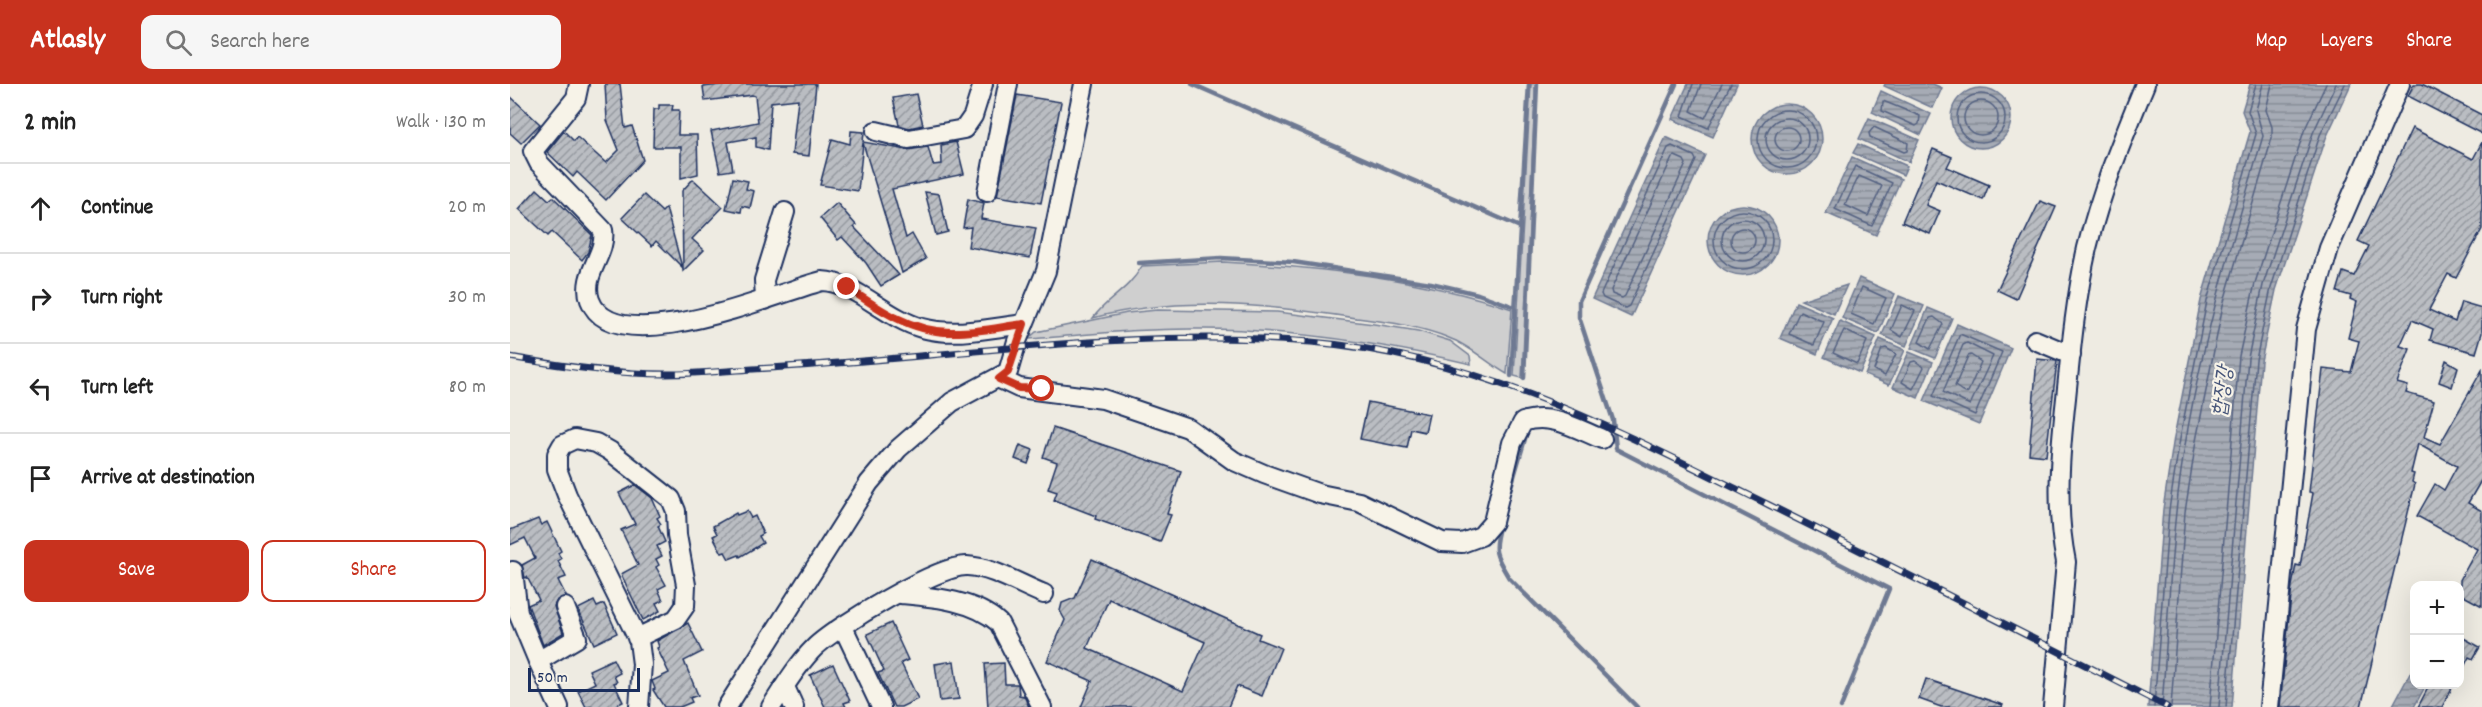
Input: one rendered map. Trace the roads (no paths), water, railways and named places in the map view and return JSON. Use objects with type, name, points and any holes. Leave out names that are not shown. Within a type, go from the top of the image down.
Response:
[{"type":"street","points":[[579,84],[576,98],[533,151],[539,163],[603,230],[605,241],[590,275],[588,288],[590,301],[597,312],[615,323],[637,326],[703,319],[800,287],[833,281],[847,287],[883,312],[921,328],[950,333],[1024,324]]},
{"type":"street","points":[[876,131],[909,140],[964,129],[973,116],[983,84]]},
{"type":"street","points":[[987,192],[1008,84]]},
{"type":"street","points":[[727,707],[869,483],[898,449],[952,402],[999,379],[1008,372],[1024,324],[1046,271],[1055,237],[1084,84]]},
{"type":"street","points":[[2052,707],[2066,562],[2061,539],[2059,480],[2071,354],[2092,230],[2104,190],[2145,84]]},
{"type":"street","points":[[2269,707],[2306,329],[2330,248],[2400,84]]},
{"type":"street","points":[[765,300],[764,280],[785,212]]},
{"type":"street","points":[[2035,340],[2071,354]]},
{"type":"street","points":[[999,379],[1019,388],[1103,399],[1188,428],[1210,445],[1244,465],[1320,494],[1359,502],[1442,542],[1462,543],[1481,537],[1493,522],[1512,443],[1523,422],[1536,417],[1553,419],[1602,439]]},
{"type":"street","points":[[637,638],[676,619],[685,606],[686,585],[677,536],[676,511],[671,499],[610,451],[596,443],[575,439],[562,445],[557,454],[557,469],[567,495],[637,638],[642,664],[639,707]]},
{"type":"street","points":[[771,707],[814,647],[875,606],[934,576],[967,566],[982,569],[1044,594]]},
{"type":"street","points":[[513,571],[518,613],[559,707]]},
{"type":"street","points":[[900,594],[937,598],[988,613],[999,623],[1042,707]]},
{"type":"street","points":[[538,661],[577,638],[565,607]]},
{"type":"street","points":[[843,627],[881,707]]},
{"type":"street","points":[[785,687],[794,707]]},
{"type":"water","points":[[1688,84],[1737,84],[1713,137],[1672,119]]},
{"type":"water","points":[[1885,84],[1933,84],[1942,88],[1933,108],[1884,86]]},
{"type":"water","name":"합장강","points":[[2250,84],[2351,84],[2326,138],[2276,290],[2261,361],[2232,707],[2148,707],[2163,509],[2174,437],[2201,300],[2250,132],[2242,111]]},
{"type":"water","points":[[1975,88],[1987,88],[1998,93],[2006,101],[2011,118],[2009,130],[1998,143],[1987,148],[1975,148],[1964,143],[1956,135],[1951,124],[1951,112],[1956,101],[1964,93]]},
{"type":"water","points":[[1881,91],[1931,114],[1921,135],[1872,112]]},
{"type":"water","points":[[1787,104],[1800,107],[1812,114],[1819,126],[1822,139],[1819,152],[1812,164],[1800,171],[1787,174],[1774,171],[1762,164],[1755,152],[1752,139],[1755,126],[1762,114],[1774,107]]},
{"type":"water","points":[[1869,118],[1919,140],[1909,162],[1859,139]]},
{"type":"water","points":[[1666,137],[1705,155],[1631,317],[1592,299]]},
{"type":"water","points":[[1858,144],[1907,166],[1903,175],[1853,153]]},
{"type":"water","points":[[1852,157],[1901,179],[1876,235],[1826,213]]},
{"type":"water","points":[[1743,205],[1756,208],[1768,215],[1775,227],[1778,240],[1775,253],[1768,265],[1756,272],[1743,275],[1730,272],[1718,265],[1711,253],[1708,240],[1711,227],[1718,215],[1730,208]]},
{"type":"water","points":[[1859,278],[1895,294],[1878,333],[1842,318]]},
{"type":"water","points":[[1847,285],[1834,314],[1801,300]]},
{"type":"water","points":[[1899,296],[1924,306],[1906,346],[1882,335]]},
{"type":"water","points":[[1796,302],[1833,318],[1817,354],[1780,338]]},
{"type":"water","points":[[1928,308],[1952,318],[1935,358],[1911,348]]},
{"type":"water","points":[[1840,321],[1876,337],[1860,373],[1824,357]]},
{"type":"water","points":[[1957,324],[2011,348],[1979,424],[1924,401]]},
{"type":"water","points":[[1880,339],[1905,350],[1889,385],[1865,375]]},
{"type":"water","points":[[1909,352],[1933,362],[1918,398],[1893,387]]},
{"type":"water","points":[[2410,673],[2410,689],[2424,689],[2414,707],[2392,707]]},
{"type":"waterway","points":[[1192,84],[1520,227]]},
{"type":"waterway","points":[[1511,376],[1529,84]]},
{"type":"waterway","points":[[1524,378],[1537,84]]},
{"type":"waterway","points":[[1676,84],[1579,301],[1579,317],[1613,420],[1616,449],[1889,589],[1841,707]]},
{"type":"waterway","points":[[1139,263],[1221,258],[1293,262],[1431,283],[1478,294],[1515,307]]},
{"type":"waterway","points":[[1510,490],[1527,432]]},
{"type":"waterway","points":[[1500,524],[1496,552],[1509,578],[1637,707]]},
{"type":"railway","points":[[510,357],[588,369],[666,374],[823,364],[1102,341],[1172,338],[1241,338],[1311,342],[1372,350],[1432,363],[1490,380],[1604,425],[1819,530],[2167,707]]}]
